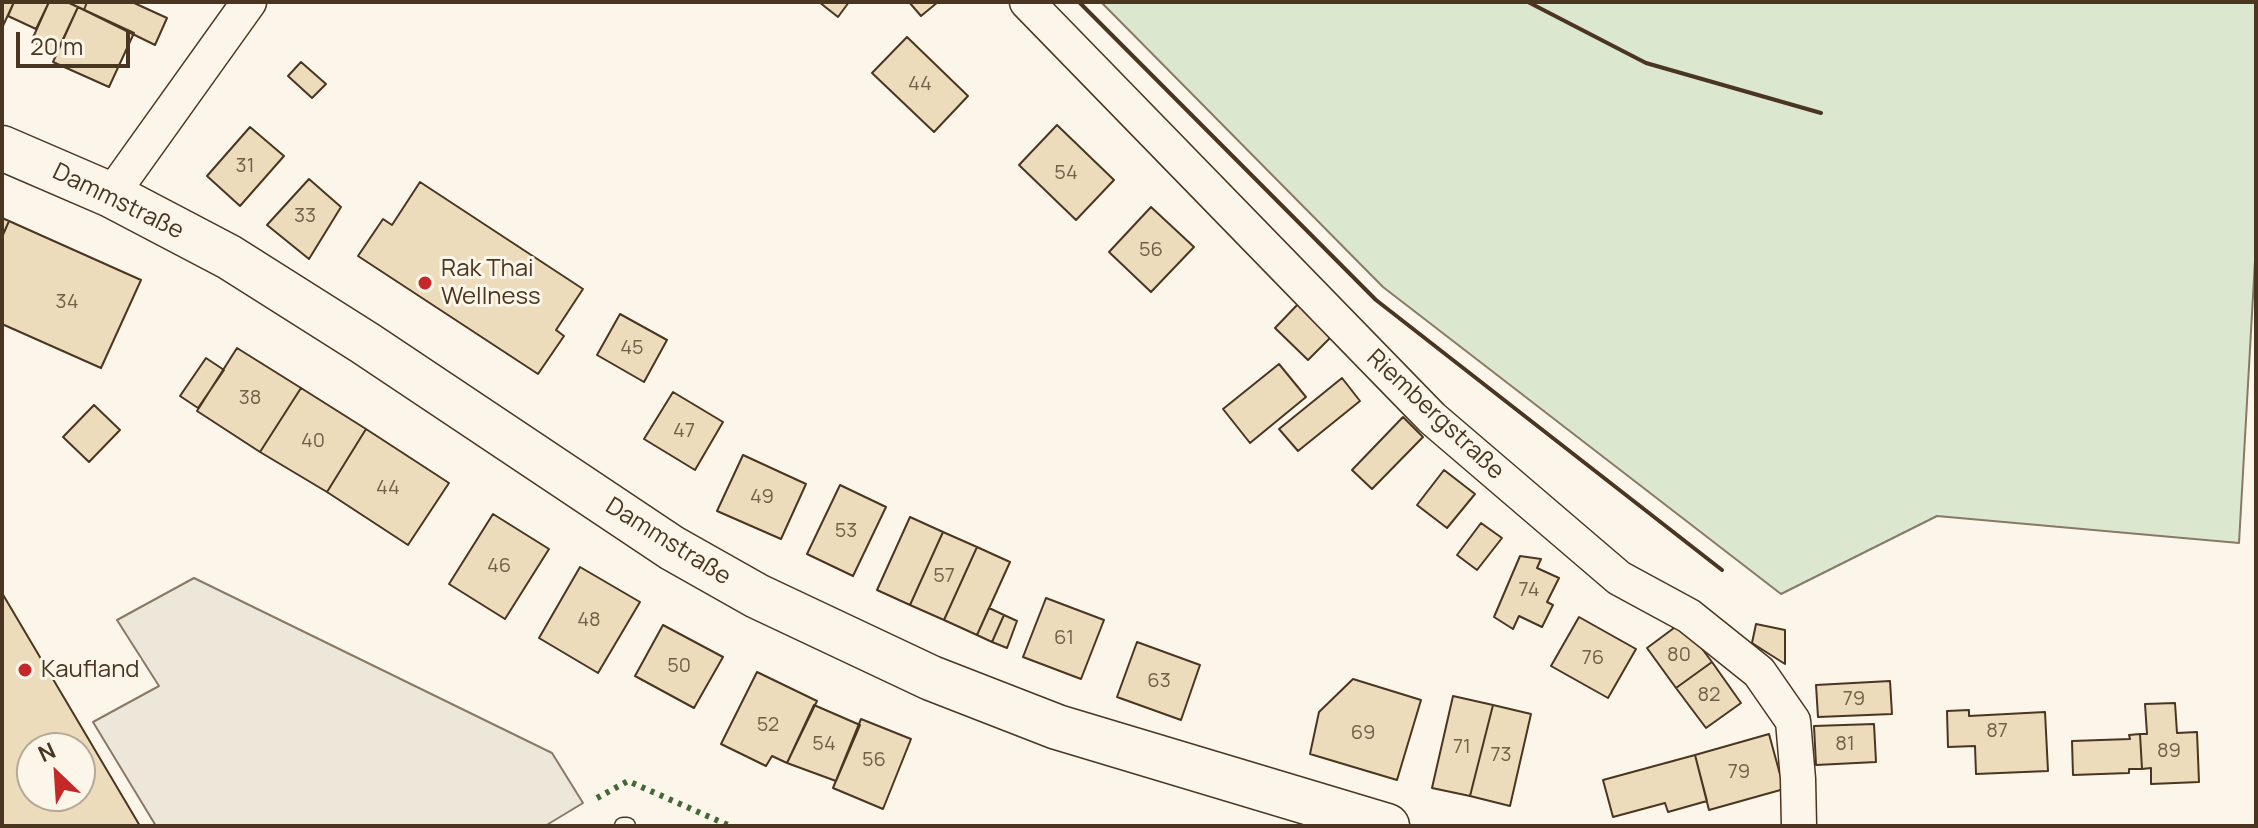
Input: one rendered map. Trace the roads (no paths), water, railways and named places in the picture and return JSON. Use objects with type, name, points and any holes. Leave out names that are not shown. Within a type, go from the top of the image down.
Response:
[{"type":"street","points":[[111,195],[249,2]]},
{"type":"street","name":"Riembergstraße","points":[[1027,2],[1432,418],[1619,578],[1689,616],[1759,672],[1793,721],[1799,826]]},
{"type":"street","name":"Dammstraße","points":[[2,148],[111,195],[229,257],[365,343],[672,548],[757,596],[931,678],[1057,727],[1387,826]]},
{"type":"place","name":"Rak Thai Wellness","points":[[425,283]]},
{"type":"place","name":"Kaufland","points":[[25,670]]}]
